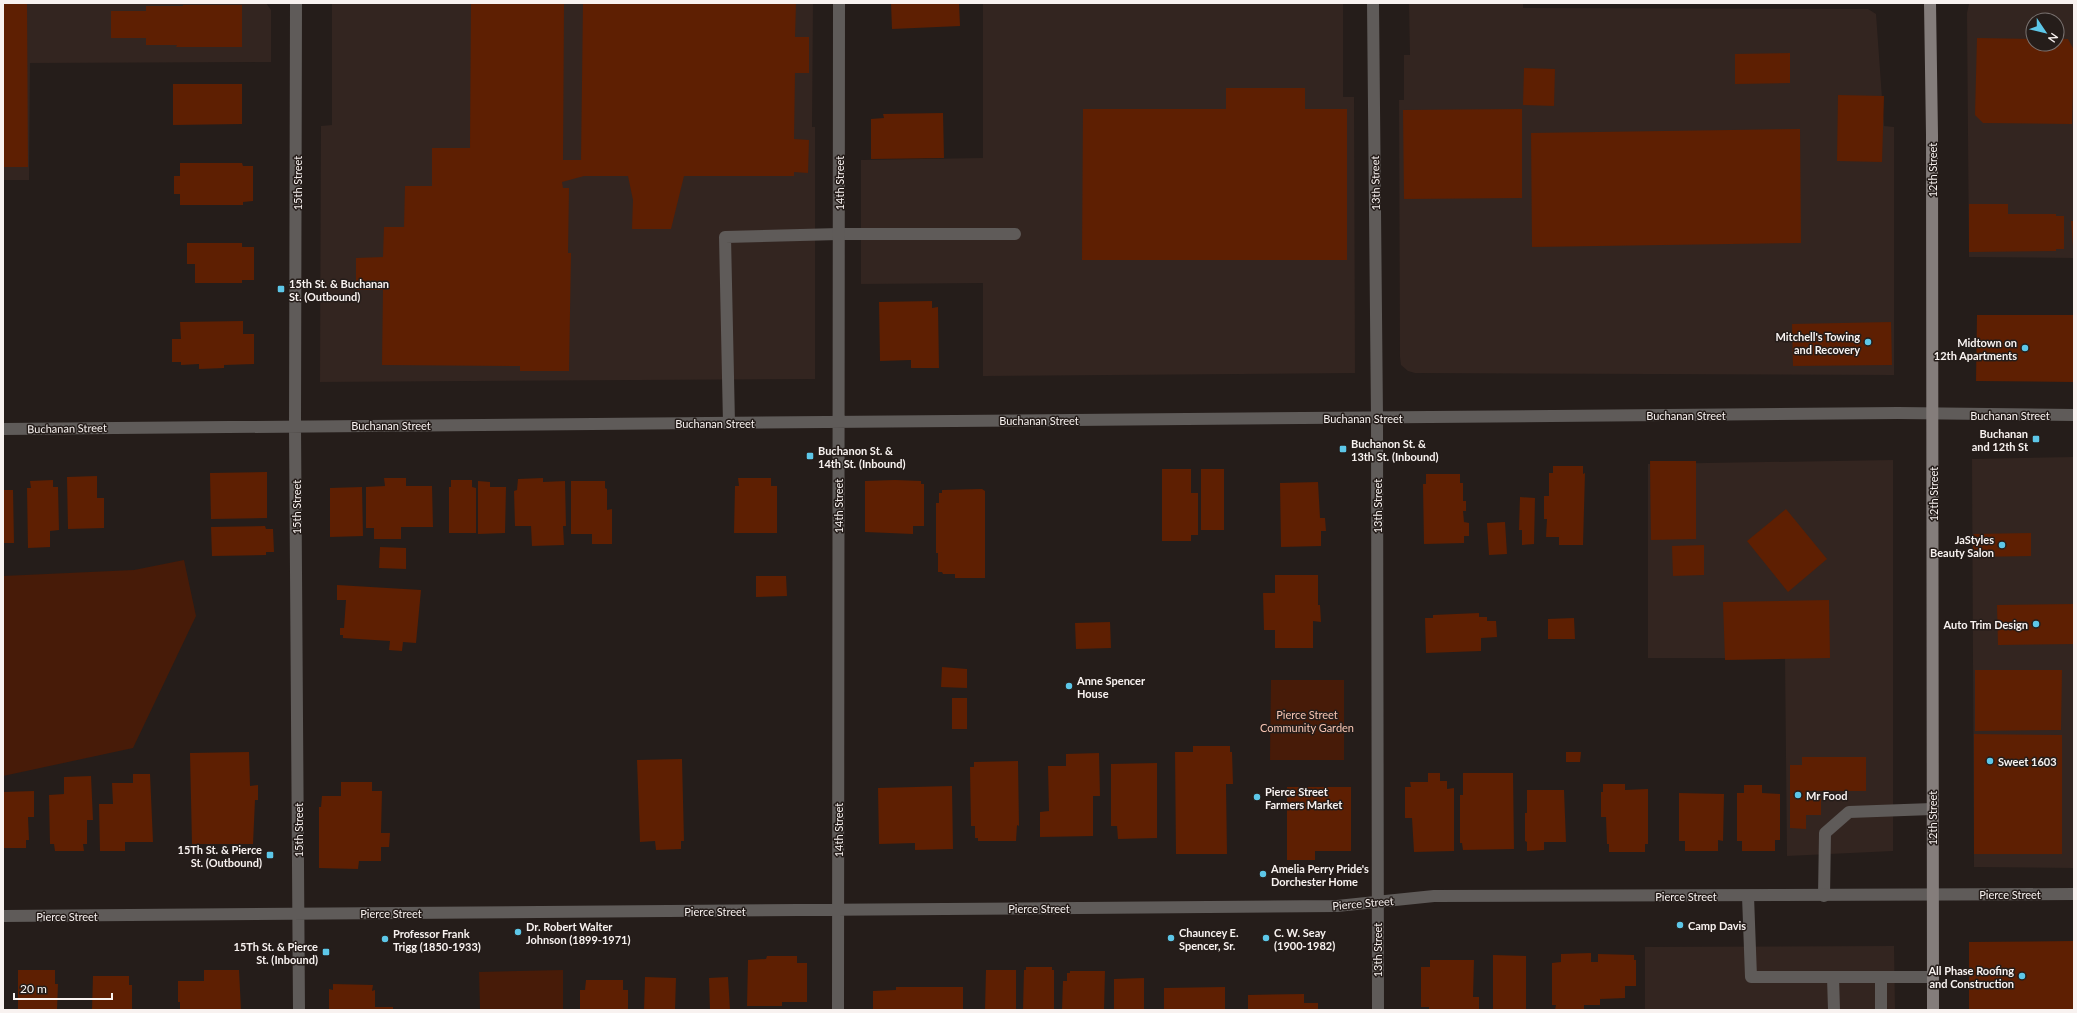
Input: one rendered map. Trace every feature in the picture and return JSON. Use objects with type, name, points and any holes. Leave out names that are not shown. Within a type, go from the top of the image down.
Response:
[{"type":"main road","name":"12th Street","points":[[1930,3],[1933,413],[1933,1010]]},
{"type":"street","name":"15th Street","points":[[296,3],[295,426],[299,1010]]},
{"type":"street","name":"14th Street","points":[[838,1010],[839,3]]},
{"type":"street","name":"13th Street","points":[[1373,3],[1377,418],[1378,1010]]},
{"type":"street","points":[[729,423],[725,237],[839,234],[1015,234]]},
{"type":"street","name":"Buchanan Street","points":[[3,429],[1933,413],[2074,415]]},
{"type":"street","points":[[1824,896],[1825,833],[1849,812],[1932,809]]},
{"type":"street","name":"Pierce Street","points":[[3,916],[1337,906],[1434,896],[1824,896],[2074,894]]},
{"type":"street","points":[[1748,896],[1750,977],[1933,977]]},
{"type":"street","points":[[1833,977],[1834,1010]]},
{"type":"street","points":[[1881,977],[1881,1010]]},
{"type":"shaded area","points":[[3,3],[266,3],[271,10],[271,62],[30,63],[29,180],[3,180]]},
{"type":"shaded area","points":[[332,3],[813,3],[812,127],[815,127],[815,379],[320,382],[321,126],[332,125]]},
{"type":"shaded area","points":[[983,3],[1343,3],[1343,97],[1354,97],[1355,373],[983,376],[983,283],[861,284],[861,160],[983,158]]},
{"type":"shaded area","points":[[1409,3],[1523,3],[1523,8],[1868,9],[1876,14],[1884,126],[1894,127],[1894,375],[1415,373],[1408,371],[1401,365],[1400,357],[1399,100],[1404,100],[1404,55],[1410,55]]},
{"type":"shaded area","points":[[2074,3],[2074,258],[1969,257],[1967,13],[1969,4]]},
{"type":"shaded area","points":[[2074,457],[2074,868],[1974,867],[1972,459]]},
{"type":"shaded area","points":[[1893,460],[1893,851],[1787,856],[1785,658],[1648,658],[1648,464]]},
{"type":"shaded area","points":[[1894,946],[1895,1010],[1645,1010],[1645,947]]},
{"type":"green space","points":[[184,560],[196,616],[133,748],[3,776],[3,576],[134,570]]},
{"type":"green space","name":"Pierce Street Community Garden","points":[[1271,680],[1344,680],[1344,760],[1270,760]]},
{"type":"green space","points":[[563,970],[563,1010],[480,1010],[479,972]]},
{"type":"building","points":[[3,3],[27,3],[28,167],[3,167]]},
{"type":"building","points":[[471,3],[564,3],[563,160],[581,160],[583,3],[796,3],[795,37],[809,37],[809,73],[795,73],[794,139],[809,140],[808,173],[794,172],[794,176],[684,176],[671,229],[632,229],[633,200],[628,176],[584,176],[562,182],[563,188],[569,188],[568,253],[571,253],[569,371],[520,371],[520,366],[382,365],[383,290],[356,290],[356,258],[383,257],[384,227],[404,227],[405,186],[432,186],[432,148],[470,148]]},
{"type":"building","points":[[891,3],[959,3],[960,26],[892,29]]},
{"type":"building","points":[[242,5],[242,47],[176,47],[177,45],[146,45],[146,38],[111,38],[111,11],[146,11],[146,6]]},
{"type":"building","points":[[1977,38],[2025,39],[2025,52],[2065,52],[2065,39],[2068,39],[2074,50],[2072,124],[1983,123],[1975,115]]},
{"type":"building","points":[[1790,53],[1790,83],[1735,84],[1735,54]]},
{"type":"building","points":[[1524,68],[1555,69],[1554,106],[1523,105]]},
{"type":"building","points":[[173,84],[242,84],[242,124],[173,125]]},
{"type":"building","points":[[1226,88],[1305,88],[1305,109],[1347,109],[1347,260],[1082,260],[1083,109],[1226,109]]},
{"type":"building","points":[[1838,95],[1884,96],[1882,162],[1837,161]]},
{"type":"building","points":[[1522,109],[1522,198],[1404,199],[1403,110]]},
{"type":"building","points":[[943,113],[944,158],[871,159],[871,119],[884,118],[883,114]]},
{"type":"building","points":[[1800,129],[1801,243],[1532,247],[1531,133]]},
{"type":"building","points":[[180,163],[242,163],[243,166],[253,166],[253,201],[243,202],[243,205],[180,205],[180,194],[174,194],[174,176],[180,176]]},
{"type":"building","points":[[1969,204],[2008,204],[2008,214],[2056,214],[2056,216],[2064,216],[2064,249],[2056,249],[2056,251],[1969,252]]},
{"type":"building","points":[[2071,221],[2074,221],[2074,246],[2073,246]]},
{"type":"building","points":[[187,243],[242,243],[242,247],[254,247],[254,280],[242,280],[242,283],[195,283],[195,264],[187,264]]},
{"type":"building","points":[[932,301],[932,308],[938,307],[939,368],[911,368],[911,360],[880,361],[879,302]]},
{"type":"building","name":"Midtown on 12th Apartments","points":[[1977,315],[2074,315],[2074,382],[1976,381]]},
{"type":"building","points":[[243,321],[243,334],[254,334],[254,364],[224,365],[224,368],[199,369],[199,364],[181,365],[181,362],[172,362],[172,339],[181,339],[180,322]]},
{"type":"building","points":[[1891,322],[1892,365],[1793,366],[1792,324]]},
{"type":"building","points":[[1650,461],[1696,461],[1696,539],[1651,540]]},
{"type":"building","points":[[1553,466],[1583,466],[1583,474],[1585,473],[1583,545],[1559,545],[1559,537],[1546,537],[1547,519],[1544,519],[1544,496],[1549,496],[1549,473],[1553,473]]},
{"type":"building","points":[[1162,469],[1191,469],[1191,493],[1198,493],[1198,535],[1191,535],[1191,541],[1162,541]]},
{"type":"building","points":[[1201,469],[1224,469],[1224,530],[1201,530]]},
{"type":"building","points":[[267,472],[267,518],[211,519],[210,473]]},
{"type":"building","points":[[1426,474],[1460,474],[1460,483],[1463,483],[1463,501],[1466,501],[1466,511],[1463,511],[1464,522],[1469,523],[1469,536],[1464,536],[1464,543],[1424,544],[1423,484],[1426,484]]},
{"type":"building","points":[[97,476],[97,498],[104,498],[104,528],[68,529],[67,477]]},
{"type":"building","points":[[384,478],[406,478],[406,486],[432,486],[433,527],[401,527],[401,539],[374,539],[374,528],[366,528],[366,487],[385,486]]},
{"type":"building","points":[[543,478],[543,482],[565,481],[566,526],[563,526],[564,545],[532,546],[531,526],[515,526],[514,491],[517,490],[518,479]]},
{"type":"building","points":[[738,478],[771,478],[771,486],[777,486],[777,533],[734,533],[735,486],[739,486]]},
{"type":"building","points":[[53,480],[53,487],[58,487],[59,530],[50,531],[50,547],[28,548],[27,488],[31,488],[30,481]]},
{"type":"building","points":[[451,480],[472,480],[472,487],[476,488],[476,533],[449,533],[449,487],[451,487]]},
{"type":"building","points":[[478,481],[490,482],[490,487],[506,487],[505,533],[478,534]]},
{"type":"building","points":[[571,481],[605,481],[605,488],[607,489],[607,510],[612,509],[612,544],[592,544],[592,534],[571,534]]},
{"type":"building","points":[[865,481],[921,481],[921,484],[924,484],[924,526],[913,526],[913,534],[865,532]]},
{"type":"building","points":[[1318,482],[1320,518],[1325,518],[1326,531],[1321,531],[1321,546],[1281,547],[1280,483]]},
{"type":"building","points":[[362,487],[363,536],[330,537],[330,488]]},
{"type":"building","points":[[982,489],[985,491],[985,578],[955,578],[955,574],[943,574],[942,572],[938,572],[938,553],[936,553],[936,503],[939,503],[939,493],[942,493],[942,490]]},
{"type":"building","points":[[3,490],[13,490],[14,543],[3,543]]},
{"type":"building","points":[[1520,497],[1535,498],[1534,544],[1522,545],[1522,530],[1519,530]]},
{"type":"building","points":[[1786,509],[1827,559],[1788,592],[1747,541]]},
{"type":"building","points":[[1505,522],[1507,554],[1489,555],[1487,523]]},
{"type":"building","points":[[265,526],[266,529],[273,529],[274,552],[266,552],[266,555],[212,556],[211,527]]},
{"type":"building","name":"JaStyles Beauty Salon","points":[[2031,533],[2031,556],[1973,557],[1973,534]]},
{"type":"building","points":[[1704,545],[1704,575],[1673,576],[1672,546]]},
{"type":"building","points":[[380,547],[406,548],[406,569],[379,568]]},
{"type":"building","points":[[1275,575],[1318,575],[1318,605],[1320,605],[1321,622],[1313,621],[1313,648],[1275,648],[1275,630],[1264,630],[1263,593],[1275,593]]},
{"type":"building","points":[[756,576],[786,576],[787,596],[756,597]]},
{"type":"building","points":[[337,585],[421,590],[416,643],[403,642],[402,651],[389,650],[390,641],[343,638],[343,635],[340,635],[340,628],[344,628],[346,600],[337,600]]},
{"type":"building","points":[[1829,600],[1830,658],[1725,660],[1723,602]]},
{"type":"building","name":"Auto Trim Design","points":[[2074,604],[2074,644],[1998,645],[1997,605]]},
{"type":"building","points":[[1479,613],[1479,617],[1487,617],[1487,621],[1496,621],[1497,637],[1481,638],[1481,651],[1426,653],[1425,618],[1433,618],[1433,615]]},
{"type":"building","points":[[1574,618],[1575,639],[1548,639],[1548,619]]},
{"type":"building","points":[[1110,622],[1111,648],[1076,649],[1075,623]]},
{"type":"building","points":[[942,667],[967,669],[967,688],[941,687]]},
{"type":"building","points":[[1975,670],[2062,670],[2061,730],[1975,731]]},
{"type":"building","points":[[952,698],[967,698],[967,729],[952,729]]},
{"type":"building","points":[[1974,734],[2062,735],[2062,854],[1974,854]]},
{"type":"building","points":[[1193,746],[1230,746],[1230,752],[1232,752],[1233,784],[1226,784],[1227,854],[1176,854],[1175,752],[1193,752]]},
{"type":"building","points":[[249,752],[250,786],[258,785],[258,800],[255,800],[253,844],[192,844],[190,753]]},
{"type":"building","points":[[1566,752],[1581,752],[1580,762],[1566,762]]},
{"type":"building","points":[[1099,753],[1100,796],[1093,796],[1093,836],[1040,837],[1040,812],[1049,811],[1048,766],[1066,766],[1066,754]]},
{"type":"building","name":"Mr Food","points":[[1802,757],[1866,757],[1866,791],[1806,791],[1806,799],[1821,799],[1821,815],[1806,815],[1806,829],[1790,828],[1790,765],[1802,765]]},
{"type":"building","points":[[682,759],[684,841],[681,841],[681,849],[656,850],[655,841],[640,842],[637,760]]},
{"type":"building","points":[[1018,761],[1019,826],[1017,825],[1016,841],[978,841],[978,838],[975,838],[975,826],[971,826],[970,767],[974,767],[974,762]]},
{"type":"building","points":[[1157,763],[1157,838],[1118,839],[1117,826],[1111,826],[1111,764]]},
{"type":"building","points":[[1428,773],[1440,773],[1440,781],[1447,781],[1447,789],[1454,788],[1454,851],[1414,852],[1412,818],[1405,818],[1405,787],[1411,787],[1410,782],[1428,782]]},
{"type":"building","points":[[1463,773],[1513,773],[1514,849],[1463,850],[1462,843],[1460,843],[1460,795],[1463,795]]},
{"type":"building","points":[[133,774],[150,774],[153,842],[125,842],[125,851],[100,851],[99,804],[113,804],[112,783],[133,783]]},
{"type":"building","points":[[91,776],[93,820],[87,820],[87,844],[83,844],[84,851],[55,851],[54,844],[50,844],[49,795],[64,794],[64,777]]},
{"type":"building","points":[[341,782],[372,782],[372,791],[382,791],[381,833],[390,833],[389,847],[381,847],[381,861],[359,861],[358,869],[319,868],[319,807],[321,807],[322,796],[341,796]]},
{"type":"building","points":[[1603,784],[1625,784],[1625,790],[1648,789],[1648,844],[1645,844],[1645,852],[1609,852],[1609,844],[1607,844],[1606,817],[1601,817],[1601,792],[1603,792]]},
{"type":"building","points":[[1744,785],[1762,785],[1762,793],[1780,794],[1780,840],[1775,840],[1775,851],[1742,851],[1742,841],[1737,841],[1737,793],[1744,793]]},
{"type":"building","points":[[952,786],[953,849],[915,850],[915,843],[879,844],[878,788]]},
{"type":"building","points":[[1287,787],[1351,787],[1351,851],[1315,851],[1315,860],[1287,860]]},
{"type":"building","points":[[1527,790],[1564,790],[1566,842],[1544,842],[1544,850],[1527,851],[1527,842],[1525,841],[1525,813],[1527,813]]},
{"type":"building","points":[[34,791],[34,817],[28,817],[29,840],[26,840],[26,848],[3,848],[3,792]]},
{"type":"building","points":[[1679,793],[1724,794],[1723,841],[1718,840],[1718,851],[1685,851],[1685,841],[1679,841]]},
{"type":"building","name":"All Phase Roofing and Construction","points":[[2074,941],[2074,1010],[1969,1010],[1969,942]]},
{"type":"building","points":[[1591,953],[1591,962],[1598,962],[1598,954],[1634,955],[1634,960],[1636,960],[1636,986],[1625,986],[1625,998],[1600,999],[1600,1005],[1584,1005],[1584,1010],[1555,1010],[1556,1005],[1552,1005],[1552,963],[1561,962],[1561,954]]},
{"type":"building","points":[[1493,955],[1526,956],[1526,1009],[1493,1009]]},
{"type":"building","points":[[767,956],[797,956],[797,963],[807,963],[807,1002],[782,1002],[782,1006],[747,1006],[748,960],[766,959]]},
{"type":"building","points":[[1430,960],[1474,960],[1473,997],[1479,997],[1479,1010],[1429,1010],[1429,1007],[1421,1007],[1421,967],[1430,967]]},
{"type":"building","points":[[1026,967],[1052,967],[1052,970],[1054,970],[1054,1010],[1023,1010],[1024,970],[1026,970]]},
{"type":"building","points":[[18,970],[55,970],[55,984],[58,984],[57,1010],[18,1010]]},
{"type":"building","points":[[204,970],[239,970],[241,1010],[180,1010],[180,1002],[178,1002],[178,981],[204,981]]},
{"type":"building","points":[[986,970],[1016,970],[1016,1010],[985,1010]]},
{"type":"building","points":[[1070,971],[1105,971],[1104,1010],[1062,1010],[1063,981],[1067,981],[1067,973],[1070,973]]},
{"type":"building","points":[[93,976],[129,976],[129,985],[132,985],[132,1010],[92,1010]]},
{"type":"building","points":[[645,977],[676,978],[675,1010],[644,1010]]},
{"type":"building","points":[[728,977],[730,1010],[710,1010],[709,978]]},
{"type":"building","points":[[1144,978],[1144,1010],[1114,1010],[1114,979]]},
{"type":"building","points":[[586,980],[623,980],[623,990],[628,990],[628,1010],[580,1010],[580,990],[585,990]]},
{"type":"building","points":[[333,984],[373,985],[372,991],[375,990],[375,1007],[393,1007],[393,1010],[329,1010],[329,989],[333,990]]},
{"type":"building","points":[[896,987],[963,987],[963,1010],[873,1010],[873,991],[896,990]]},
{"type":"building","points":[[1225,987],[1225,1010],[1164,1010],[1164,988]]},
{"type":"building","points":[[1304,994],[1304,1003],[1318,1003],[1318,1010],[1248,1010],[1248,995]]},
{"type":"place","name":"15th St. & Buchanan St. (Outbound)","points":[[281,289]]},
{"type":"place","name":"Mitchell's Towing and Recovery","points":[[1868,342]]},
{"type":"place","name":"Midtown on 12th Apartments","points":[[2025,348]]},
{"type":"place","name":"Buchanan and 12th St","points":[[2036,439]]},
{"type":"place","name":"Buchanon St. & 13th St. (Inbound)","points":[[1343,449]]},
{"type":"place","name":"Buchanon St. & 14th St. (Inbound)","points":[[810,456]]},
{"type":"place","name":"JaStyles Beauty Salon","points":[[2002,545]]},
{"type":"place","name":"Auto Trim Design","points":[[2036,624]]},
{"type":"place","name":"Anne Spencer House","points":[[1069,686]]},
{"type":"place","name":"Sweet 1603","points":[[1990,761]]},
{"type":"place","name":"Mr Food","points":[[1798,795]]},
{"type":"place","name":"Pierce Street Farmers Market","points":[[1257,797]]},
{"type":"place","name":"15Th St. & Pierce St. (Outbound)","points":[[270,855]]},
{"type":"place","name":"Amelia Perry Pride's Dorchester Home","points":[[1263,874]]},
{"type":"place","name":"Camp Davis","points":[[1680,925]]},
{"type":"place","name":"Dr. Robert Walter Johnson (1899-1971)","points":[[518,932]]},
{"type":"place","name":"Chauncey E. Spencer, Sr.","points":[[1171,938]]},
{"type":"place","name":"C. W. Seay (1900-1982)","points":[[1266,938]]},
{"type":"place","name":"Professor Frank Trigg (1850-1933)","points":[[385,939]]},
{"type":"place","name":"15Th St. & Pierce St. (Inbound)","points":[[326,952]]},
{"type":"place","name":"All Phase Roofing and Construction","points":[[2022,976]]}]
